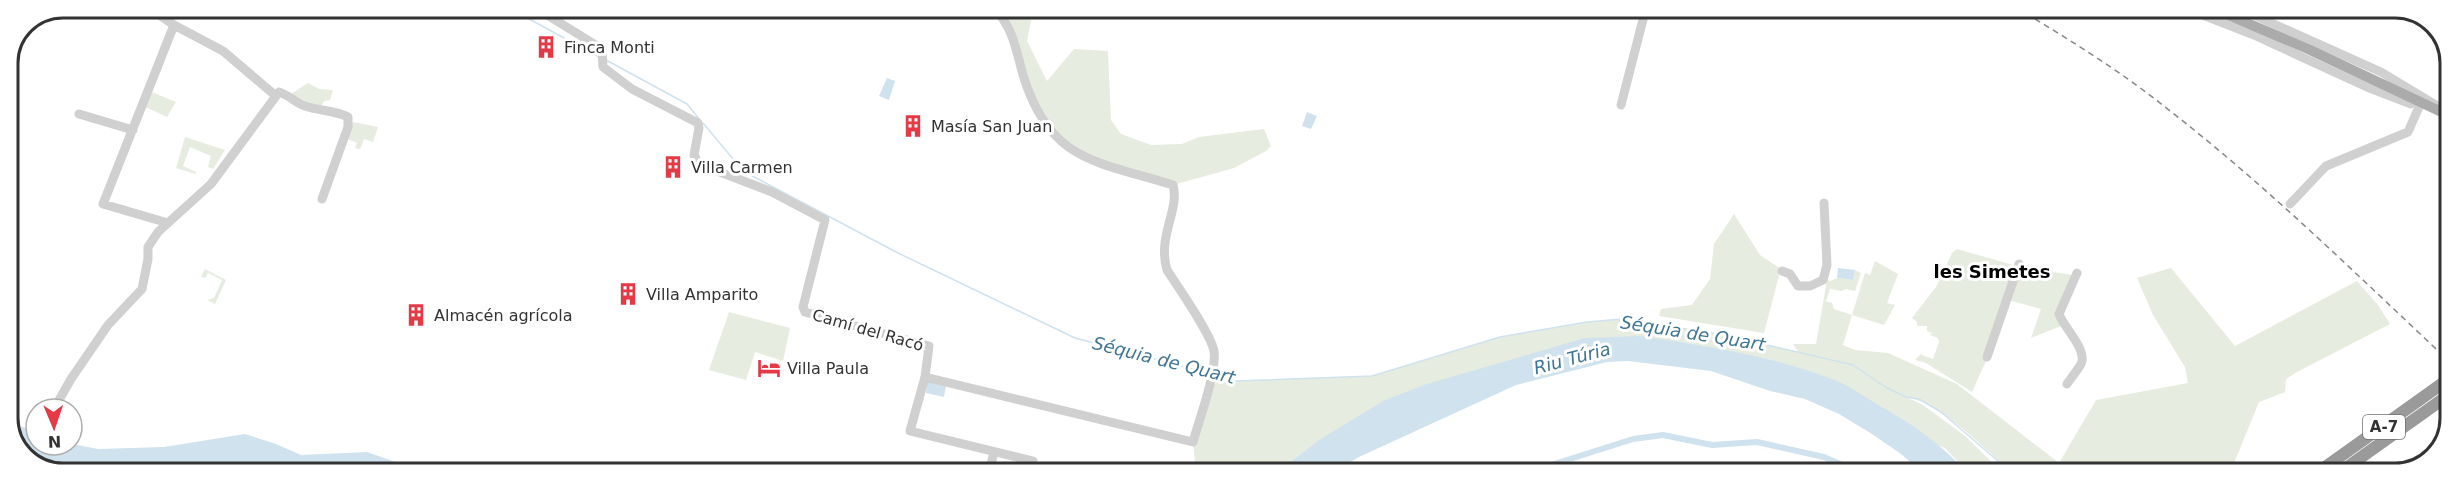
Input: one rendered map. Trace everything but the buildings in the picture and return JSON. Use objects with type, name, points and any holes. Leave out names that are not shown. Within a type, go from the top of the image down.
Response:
[{"type":"highway","name":"A-7","points":[[2331,463],[2440,385]]},
{"type":"highway","name":"A-7","points":[[2353,463],[2440,401]]},
{"type":"main road","points":[[2234,18],[2440,111]]},
{"type":"main road","points":[[2347,68],[2440,118]]},
{"type":"street","points":[[164,18],[223,51],[276,96]]},
{"type":"street","name":"Camí del Racó","points":[[552,18],[602,49],[603,67],[632,88],[698,123],[694,155],[699,164],[772,192],[825,220],[803,308],[805,312],[929,346],[925,377],[1193,442],[1214,364],[1214,350],[1210,339],[1167,270],[1164,261],[1164,239],[1176,194],[1173,185],[1107,167],[1085,158],[1063,143],[1036,111],[1014,38],[1002,18]]},
{"type":"street","points":[[1621,105],[1643,18]]},
{"type":"street","points":[[2211,18],[2254,35],[2367,87],[2415,105],[2408,132],[2326,166],[2290,204]]},
{"type":"street","points":[[2262,18],[2381,72],[2440,110]]},
{"type":"street","points":[[168,223],[103,204],[174,25]]},
{"type":"street","points":[[61,397],[108,325],[141,289],[148,259],[147,247],[158,232],[211,184],[279,92],[294,98],[302,106],[348,117],[348,127],[322,199]]},
{"type":"street","points":[[79,114],[133,130]]},
{"type":"street","points":[[1782,271],[1790,274],[1798,286],[1810,286],[1823,280],[1827,265],[1824,203]]},
{"type":"street","points":[[1987,357],[2019,264]]},
{"type":"street","points":[[2067,384],[2082,363],[2083,356],[2081,349],[2063,325],[2059,314],[2077,273]]},
{"type":"street","points":[[925,377],[910,430],[1033,461]]},
{"type":"street","points":[[991,463],[994,452]]},
{"type":"shaded area","points":[[1000,18],[1030,18],[1027,41],[1047,81],[1074,49],[1108,51],[1111,120],[1121,134],[1151,145],[1182,144],[1199,137],[1264,129],[1271,146],[1234,168],[1173,185],[1107,167],[1049,129],[1036,111],[1014,38]]},
{"type":"shaded area","points":[[308,83],[319,89],[333,90],[330,100],[324,101],[320,108],[291,94]]},
{"type":"shaded area","points":[[149,91],[176,102],[167,117],[143,106]]},
{"type":"shaded area","points":[[353,122],[378,127],[373,142],[364,139],[360,149],[355,148],[357,143],[345,138]]},
{"type":"shaded area","points":[[185,137],[225,150],[213,169],[208,167],[211,156],[190,147],[183,166],[196,174],[176,168]]},
{"type":"shaded area","points":[[1734,214],[1760,255],[1778,267],[1780,272],[1764,333],[1659,316],[1661,309],[1692,305],[1710,279],[1714,244]]},
{"type":"shaded area","points":[[1957,249],[2020,267],[2073,275],[2055,315],[2061,326],[2031,338],[2041,309],[2008,300],[1972,392],[1926,363],[1915,360],[1922,353],[1933,359],[1939,342],[1938,338],[1927,331],[1927,326],[1917,326],[1917,322],[1912,318],[1936,287],[1952,253]]},
{"type":"shaded area","points":[[1875,261],[1898,274],[1887,303],[1895,305],[1884,325],[1852,315],[1865,273],[1870,275]]},
{"type":"shaded area","points":[[2171,268],[2235,346],[2357,281],[2378,305],[2390,324],[2297,372],[2286,379],[2285,392],[2259,402],[2234,463],[2059,463],[2096,400],[2188,383],[2185,367],[2153,315],[2137,278]]},
{"type":"shaded area","points":[[205,269],[226,280],[215,304],[207,300],[214,298],[222,280],[208,273],[205,278],[201,277]]},
{"type":"shaded area","points":[[1855,270],[1861,273],[1855,291],[1830,289],[1826,301],[1832,303],[1834,309],[1852,315],[1843,345],[1855,350],[1888,353],[1957,384],[2059,463],[2001,463],[1934,408],[1908,398],[1923,405],[1965,436],[1993,463],[1959,463],[1945,448],[1640,336],[1347,424],[1319,440],[1289,463],[1195,463],[1193,442],[1211,377],[1237,381],[1372,376],[1500,337],[1587,322],[1622,319],[1724,335],[1798,352],[1793,344],[1816,344],[1827,280],[1837,278],[1853,280]]},
{"type":"shaded area","points":[[729,312],[790,328],[783,361],[755,352],[746,380],[709,370]]},
{"type":"water","points":[[887,78],[895,81],[889,100],[879,96]]},
{"type":"water","points":[[1307,112],[1317,116],[1311,129],[1302,126]]},
{"type":"water","points":[[1838,268],[1855,270],[1853,280],[1837,278]]},
{"type":"water","name":"Riu Túria","points":[[1640,336],[1764,358],[1813,372],[1837,381],[1897,416],[1939,445],[1957,463],[1911,463],[1872,434],[1839,414],[1805,399],[1770,391],[1711,371],[1628,361],[1607,362],[1516,385],[1348,463],[1289,463],[1319,440],[1385,400],[1427,384],[1585,338]]},
{"type":"water","points":[[927,381],[946,385],[944,397],[926,393]]},
{"type":"water","points":[[19,425],[24,428],[24,441],[21,436]]},
{"type":"water","points":[[245,434],[301,455],[367,452],[398,463],[63,463],[40,457],[84,457],[84,446],[98,449],[164,447]]},
{"type":"waterway","name":"Séquia de Quart","points":[[527,18],[599,57]]},
{"type":"waterway","name":"Séquia de Quart","points":[[606,60],[687,104],[700,120]]},
{"type":"waterway","name":"Séquia de Quart","points":[[703,123],[743,171],[898,253],[1075,338],[1208,373]]},
{"type":"waterway","name":"Séquia de Quart","points":[[1215,375],[1236,381],[1372,376],[1500,337],[1587,322],[1622,319],[1724,335],[1853,365],[1887,388],[1906,397],[1919,399],[1941,412],[2000,463]]},
{"type":"waterway","points":[[1557,463],[1633,439],[1663,435],[1712,445],[1757,442],[1824,457],[1838,463]]},
{"type":"railway","points":[[2033,18],[2148,93],[2202,137],[2310,231],[2440,353]]},
{"type":"place","name":"Finca Monti","points":[[546,47]]},
{"type":"place","name":"Masía San Juan","points":[[913,126]]},
{"type":"place","name":"Villa Carmen","points":[[673,167]]},
{"type":"place","name":"Villa Amparito","points":[[628,294]]},
{"type":"place","name":"Almacén agrícola","points":[[416,315]]},
{"type":"place","name":"Villa Paula","points":[[769,368]]},
{"type":"district","name":"les Simetes","points":[[1992,271]]}]
